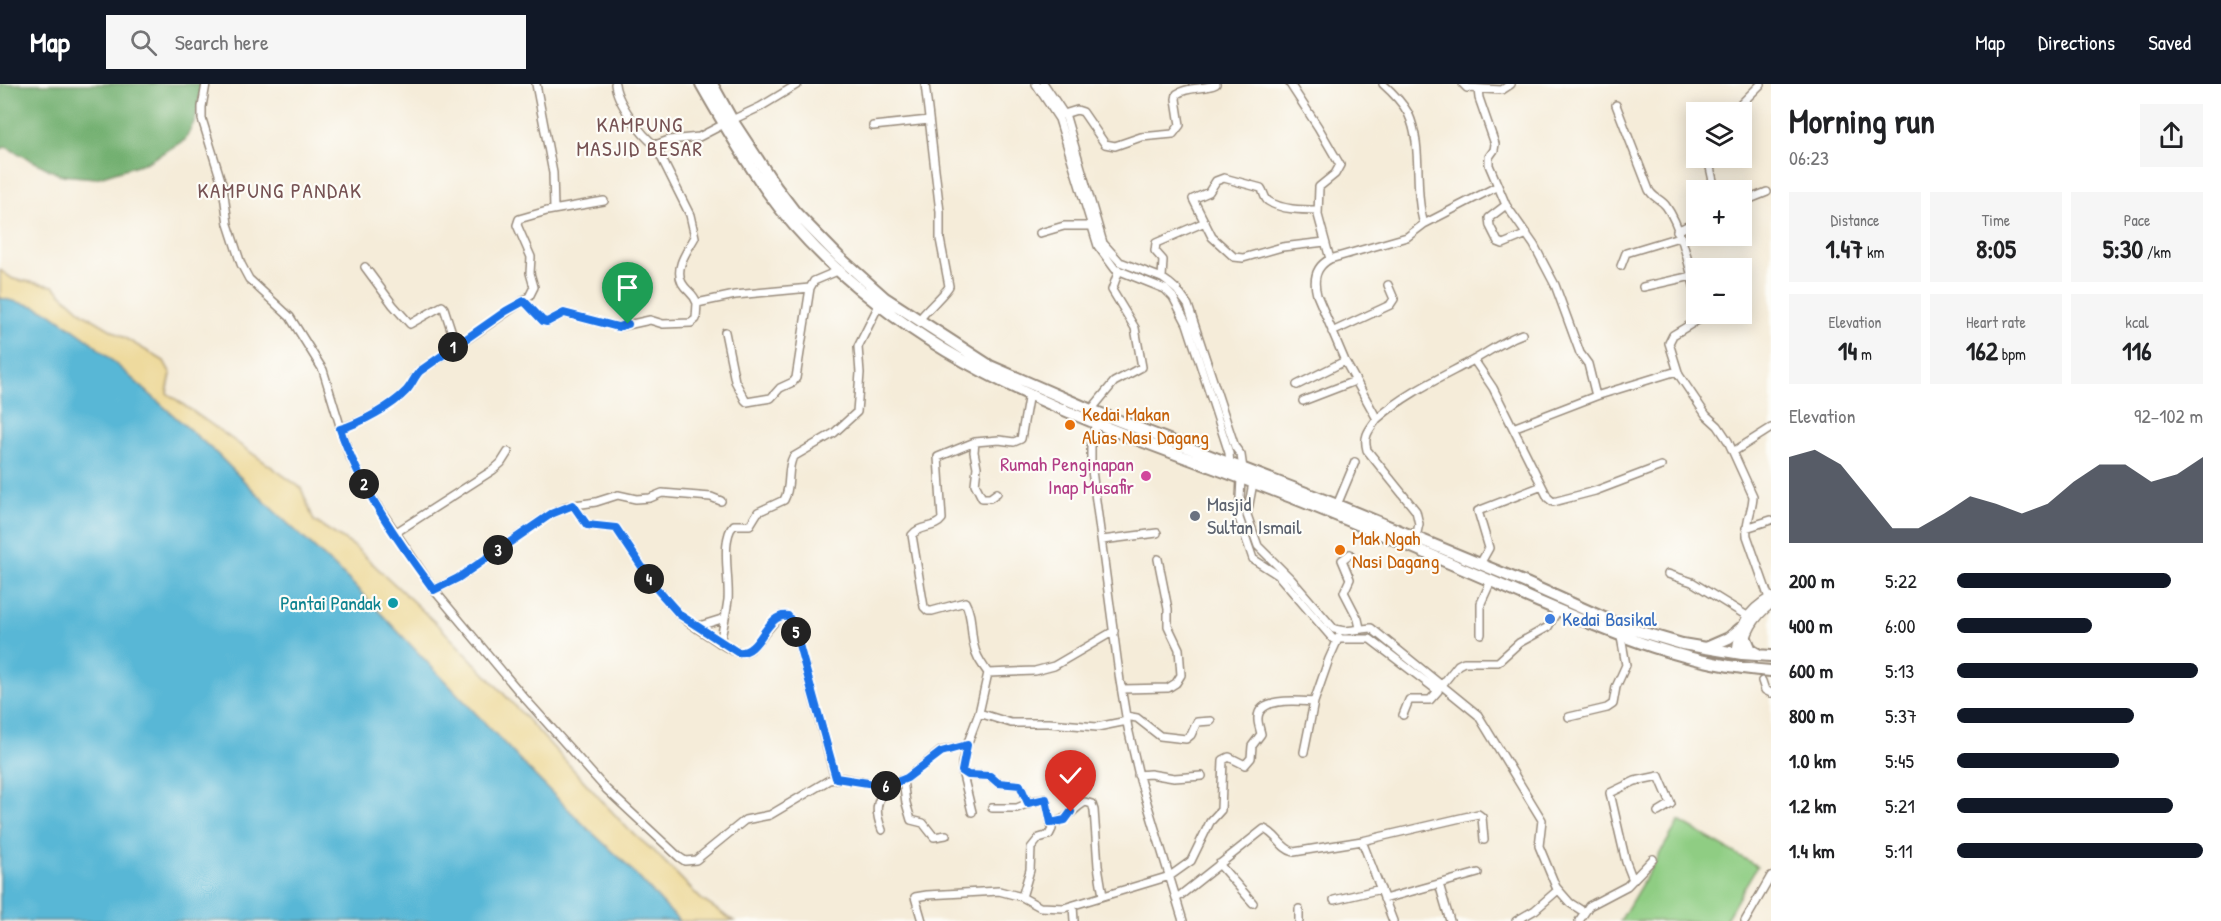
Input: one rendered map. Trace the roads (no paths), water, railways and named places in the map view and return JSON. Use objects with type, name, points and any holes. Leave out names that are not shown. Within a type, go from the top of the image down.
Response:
[{"type":"highway","points":[[702,84],[795,212],[861,278],[885,298],[990,366],[1090,410],[1230,464],[1253,483],[1472,565],[1624,627],[1682,644],[1739,655],[1771,656]]},
{"type":"highway","points":[[712,84],[728,122],[768,192],[791,221],[879,305],[911,328],[990,376],[1096,422],[1337,505],[1416,537],[1472,565],[1491,581],[1621,637],[1691,658],[1771,671]]},
{"type":"highway","points":[[1705,648],[1743,632],[1751,650],[1759,655]]},
{"type":"highway","points":[[1723,665],[1739,655]]},
{"type":"highway","points":[[1739,655],[1754,669]]},
{"type":"street","points":[[206,84],[202,119],[223,187],[228,224],[241,264],[249,279],[290,317],[323,370],[340,429],[354,465],[395,533],[434,590],[573,753],[606,789],[678,858],[685,861],[696,860],[745,820],[754,817],[765,818],[836,778],[887,786],[903,780],[933,756],[967,745]]},
{"type":"street","points":[[536,84],[541,121],[553,173],[554,209]]},
{"type":"street","points":[[524,301],[543,321],[549,322],[564,313],[618,327],[650,320],[663,324],[691,324],[696,319],[697,303],[693,294],[681,281],[680,269],[682,260],[696,233],[690,215],[655,145],[647,139],[619,97],[615,84]]},
{"type":"street","points":[[655,145],[669,140],[699,137],[760,107],[798,84]]},
{"type":"street","points":[[919,320],[930,306],[947,291],[949,286],[940,238],[940,212],[924,84]]},
{"type":"street","points":[[1036,84],[1059,119],[1098,246],[1111,266],[1165,289],[1173,297],[1180,310],[1187,324],[1212,407],[1229,453],[1230,464]]},
{"type":"street","points":[[1044,84],[1064,114],[1103,243],[1120,262],[1162,278],[1177,290],[1188,305],[1217,398],[1235,447],[1241,455],[1239,518],[1253,559],[1278,574],[1333,639],[1370,639],[1438,691],[1430,700],[1409,700],[1403,715]]},
{"type":"street","points":[[1064,114],[1077,110],[1083,112],[1105,144],[1115,146],[1142,137],[1173,134],[1180,125],[1177,94],[1196,87],[1216,84]]},
{"type":"street","points":[[1290,84],[1340,165],[1335,174],[1319,187],[1317,210],[1330,259]]},
{"type":"street","points":[[1383,84],[1403,106],[1410,119],[1417,148],[1419,204],[1424,224]]},
{"type":"street","points":[[1463,84],[1467,88],[1502,90],[1511,84]]},
{"type":"street","points":[[1742,102],[1761,84]]},
{"type":"street","points":[[1478,89],[1495,144],[1488,161],[1506,205],[1527,234],[1555,285],[1580,352],[1588,364],[1596,396]]},
{"type":"street","points":[[1616,105],[1649,190],[1652,196],[1666,206],[1686,258]]},
{"type":"street","points":[[873,126],[929,120]]},
{"type":"street","points":[[915,123],[930,132]]},
{"type":"street","points":[[1317,210],[1295,209],[1272,203],[1265,198],[1261,188],[1224,178],[1216,181],[1209,192],[1192,199],[1217,244],[1234,257],[1282,247],[1325,242]]},
{"type":"street","points":[[1377,419],[1355,381],[1319,304],[1314,285],[1320,266],[1330,259],[1407,237],[1424,224],[1498,186]]},
{"type":"street","points":[[1752,198],[1767,192]]},
{"type":"street","points":[[340,429],[360,423],[399,398],[411,386],[417,374],[456,345],[529,297],[534,287],[530,273],[531,257],[517,222],[522,218],[554,209],[604,201]]},
{"type":"street","points":[[1506,205],[1489,218],[1490,226],[1498,242],[1503,244],[1527,234]]},
{"type":"street","points":[[1162,278],[1163,260],[1155,251],[1156,243],[1205,222]]},
{"type":"street","points":[[1040,233],[1064,226],[1091,226]]},
{"type":"street","points":[[1621,266],[1626,253],[1678,234],[1686,229]]},
{"type":"street","points":[[365,267],[387,298],[410,324],[442,306],[456,345]]},
{"type":"street","points":[[725,332],[735,381],[745,400],[747,402],[771,398],[780,388],[793,382],[796,378],[810,288],[814,281],[840,270]]},
{"type":"street","points":[[1090,410],[1114,382],[1142,367],[1135,328],[1112,290],[1119,270]]},
{"type":"street","points":[[1643,287],[1686,277]]},
{"type":"street","points":[[1332,332],[1390,305],[1394,299],[1388,285]]},
{"type":"street","points":[[697,303],[735,295],[810,288]]},
{"type":"street","points":[[720,643],[728,593],[729,529],[734,525],[750,525],[758,512],[784,500],[790,482],[789,469],[793,457],[834,433],[857,412],[860,373],[858,347],[879,305]]},
{"type":"street","points":[[1691,324],[1670,339],[1669,343],[1677,371],[1706,415],[1718,426],[1728,441],[1753,496],[1746,528],[1770,601],[1751,618],[1743,632],[1739,655]]},
{"type":"street","points":[[1416,537],[1419,524],[1416,511],[1367,450],[1366,434],[1377,419],[1411,393],[1474,360],[1498,344],[1522,334]]},
{"type":"street","points":[[1474,360],[1493,388],[1550,501],[1557,502],[1595,491],[1661,466]]},
{"type":"street","points":[[1297,384],[1345,361]]},
{"type":"street","points":[[1513,428],[1596,396],[1677,371]]},
{"type":"street","points":[[1303,401],[1355,381]]},
{"type":"street","points":[[972,812],[962,771],[967,745],[979,713],[988,673],[974,649],[970,617],[965,602],[932,611],[924,607],[912,535],[915,530],[937,525],[942,519],[938,457],[975,442],[999,440],[1014,442],[1022,439],[1029,393]]},
{"type":"street","points":[[1096,422],[1090,453],[1127,722],[1138,775],[1183,921]]},
{"type":"street","points":[[1733,452],[1771,428]]},
{"type":"street","points":[[975,442],[976,488],[982,498],[990,498],[997,493]]},
{"type":"street","points":[[395,533],[493,470],[508,452]]},
{"type":"street","points":[[1337,505],[1354,462]]},
{"type":"street","points":[[1253,483],[1247,514],[1258,546],[1291,579],[1334,629],[1340,631],[1371,628],[1478,715],[1542,820],[1540,850],[1558,890],[1570,903],[1584,912]]},
{"type":"street","points":[[1472,565],[1489,548],[1478,511],[1542,486]]},
{"type":"street","points":[[434,590],[458,578],[551,514],[573,505],[622,495],[636,499],[650,498],[662,493],[711,497],[721,501]]},
{"type":"street","points":[[573,505],[587,525],[616,528],[656,588],[680,615],[737,652],[746,652],[773,622],[781,616],[788,616],[793,623],[800,645],[836,778]]},
{"type":"street","points":[[1746,528],[1771,520]]},
{"type":"street","points":[[1102,540],[1157,533]]},
{"type":"street","points":[[1350,554],[1342,560],[1350,579],[1344,592],[1358,619],[1360,628]]},
{"type":"street","points":[[1122,689],[1168,688],[1176,683],[1181,675],[1179,649],[1168,626],[1168,609],[1158,559]]},
{"type":"street","points":[[1668,574],[1692,582],[1751,618]]},
{"type":"street","points":[[1481,634],[1481,603],[1491,581]]},
{"type":"street","points":[[1442,685],[1458,665],[1498,662],[1519,643],[1548,627],[1558,610]]},
{"type":"street","points":[[696,627],[725,618]]},
{"type":"street","points":[[988,673],[1035,671],[1054,666],[1113,631]]},
{"type":"street","points":[[1304,752],[1314,702],[1329,659],[1339,640],[1340,631]]},
{"type":"street","points":[[1569,717],[1607,708],[1613,704],[1616,687],[1626,664],[1621,637]]},
{"type":"street","points":[[1762,681],[1765,690],[1771,693]]},
{"type":"street","points":[[922,921],[915,897],[999,891],[1022,897],[1040,907],[1053,909],[1073,906],[1170,876],[1191,861],[1210,822],[1221,810],[1223,760],[1229,757],[1247,763],[1251,747],[1261,734],[1257,719],[1262,709],[1269,704],[1280,702],[1314,702]]},
{"type":"street","points":[[979,713],[1011,723],[1049,723],[1090,727],[1127,722],[1137,718],[1160,736],[1186,739],[1191,735],[1197,722],[1211,721]]},
{"type":"street","points":[[962,771],[968,775],[990,776],[998,783],[1020,785],[1028,803]]},
{"type":"street","points":[[1138,775],[1174,778],[1202,776]]},
{"type":"street","points":[[1633,880],[1626,862],[1610,793],[1635,781],[1659,776],[1671,804],[1658,812]]},
{"type":"street","points":[[903,780],[911,820],[923,824],[934,837],[946,835]]},
{"type":"street","points":[[882,830],[876,816],[876,809],[879,797],[887,786]]},
{"type":"street","points":[[992,808],[1017,808],[1046,799],[1051,834],[1039,838],[1031,848],[1032,862],[1022,897]]},
{"type":"street","points":[[1051,823],[1065,820],[1084,802],[1092,804],[1103,896]]},
{"type":"street","points":[[1177,898],[1264,829],[1271,832],[1286,849],[1294,852],[1362,841],[1478,814],[1482,817],[1484,840]]},
{"type":"street","points":[[1362,841],[1393,921]]},
{"type":"street","points":[[1579,920],[1584,912],[1596,902],[1627,885],[1653,859]]},
{"type":"street","points":[[1219,864],[1253,903]]},
{"type":"street","points":[[1384,899],[1478,873]]},
{"type":"street","points":[[1745,921],[1771,876]]},
{"type":"street","points":[[1439,884],[1450,921]]},
{"type":"street","points":[[1334,900],[1381,889]]},
{"type":"street","points":[[1516,921],[1534,910],[1558,890]]},
{"type":"street","points":[[1073,906],[1074,921]]},
{"type":"street","points":[[1299,909],[1299,921]]},
{"type":"water","points":[[0,298],[34,306],[50,313],[91,342],[217,454],[273,510],[350,581],[536,777],[623,861],[679,921],[0,921]]},
{"type":"place","name":"Kedai Makan Alias Nasi Dagang","points":[[1070,425]]},
{"type":"place","name":"Rumah Penginapan Inap Musafir","points":[[1146,476]]},
{"type":"place","name":"Masjid Sultan Ismail","points":[[1195,516]]},
{"type":"place","name":"Mak Ngah Nasi Dagang","points":[[1340,550]]},
{"type":"place","name":"Pantai Pandak","points":[[393,603]]},
{"type":"place","name":"Kedai Basikal","points":[[1550,619]]},
{"type":"district","name":"KAMPUNG MASJID BESAR","points":[[640,137]]},
{"type":"district","name":"KAMPUNG PANDAK","points":[[280,191]]}]
